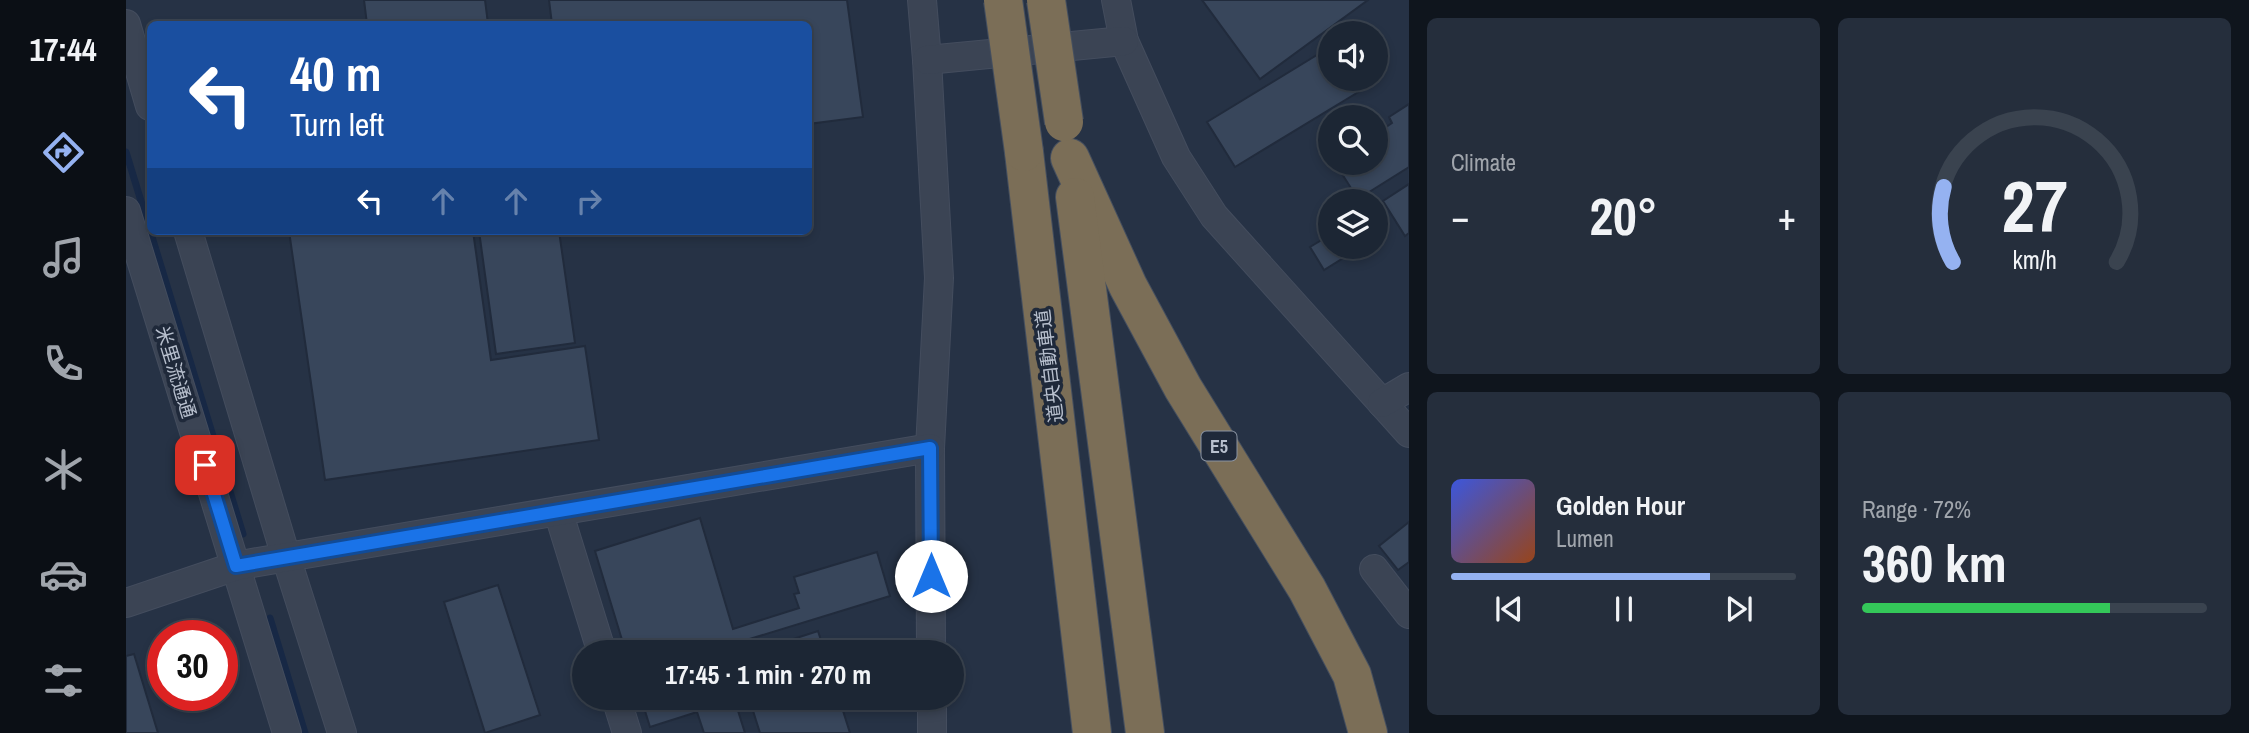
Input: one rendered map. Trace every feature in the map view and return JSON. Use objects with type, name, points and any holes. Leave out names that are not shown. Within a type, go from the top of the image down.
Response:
[{"type":"highway","name":"道央自動車道","points":[[1003,0],[1024,152],[1092,733]]},
{"type":"highway","name":"E5","points":[[1046,0],[1145,733]]},
{"type":"highway","name":"E5","points":[[1067,140],[1128,286],[1171,365],[1307,589],[1352,675],[1368,733]]},
{"type":"street","points":[[922,0],[939,278],[930,448],[931,640]]},
{"type":"street","points":[[1116,0],[1124,41],[1176,157],[1214,216],[1409,433]]},
{"type":"street","points":[[126,24],[147,96]]},
{"type":"street","points":[[927,60],[1124,41]]},
{"type":"street","name":"米里流通通","points":[[126,211],[287,733]]},
{"type":"street","points":[[189,235],[342,733]]},
{"type":"street","points":[[1382,402],[1409,387]]},
{"type":"street","points":[[126,603],[236,566],[930,448]]},
{"type":"street","points":[[558,511],[598,640]]},
{"type":"street","points":[[1374,569],[1409,614]]},
{"type":"street","points":[[619,710],[626,733]]},
{"type":"street","points":[[932,710],[932,733]]},
{"type":"building","points":[[364,0],[485,0],[488,21],[367,21]]},
{"type":"building","points":[[549,0],[847,0],[863,117],[812,123],[812,21],[552,21]]},
{"type":"building","points":[[1202,0],[1368,0],[1339,21],[1318,21],[1318,37],[1260,79]]},
{"type":"building","points":[[1318,54],[1318,91],[1360,91],[1337,105],[1318,105],[1318,117],[1235,167],[1207,122]]},
{"type":"building","points":[[1409,104],[1409,167],[1374,189],[1352,189],[1343,175],[1388,175],[1388,126],[1392,123],[1389,117]]},
{"type":"building","points":[[1409,184],[1409,233],[1405,236],[1388,209],[1388,198]]},
{"type":"building","points":[[290,235],[474,235],[491,360],[585,346],[599,440],[325,480]]},
{"type":"building","points":[[480,235],[560,235],[575,343],[496,354]]},
{"type":"building","points":[[1318,242],[1318,259],[1342,259],[1324,270],[1310,247]]},
{"type":"building","points":[[700,518],[733,629],[799,608],[794,594],[799,593],[794,577],[877,552],[890,596],[746,640],[622,640],[595,551]]},
{"type":"building","points":[[1409,522],[1409,562],[1398,570],[1379,546]]},
{"type":"building","points":[[498,585],[540,715],[485,733],[444,602]]},
{"type":"building","points":[[818,631],[821,640],[790,640]]},
{"type":"building","points":[[134,654],[147,697],[147,711],[151,711],[158,733],[126,733],[126,656]]},
{"type":"building","points":[[645,710],[738,710],[745,733],[704,733],[697,712],[650,727]]},
{"type":"building","points":[[753,710],[843,710],[850,733],[760,733]]},
{"type":"waterway","points":[[126,152],[147,221]]},
{"type":"waterway","points":[[151,235],[243,534]]},
{"type":"waterway","points":[[270,618],[305,733]]},
{"type":"route","points":[[205,465],[236,566],[930,448],[931,576]]}]
